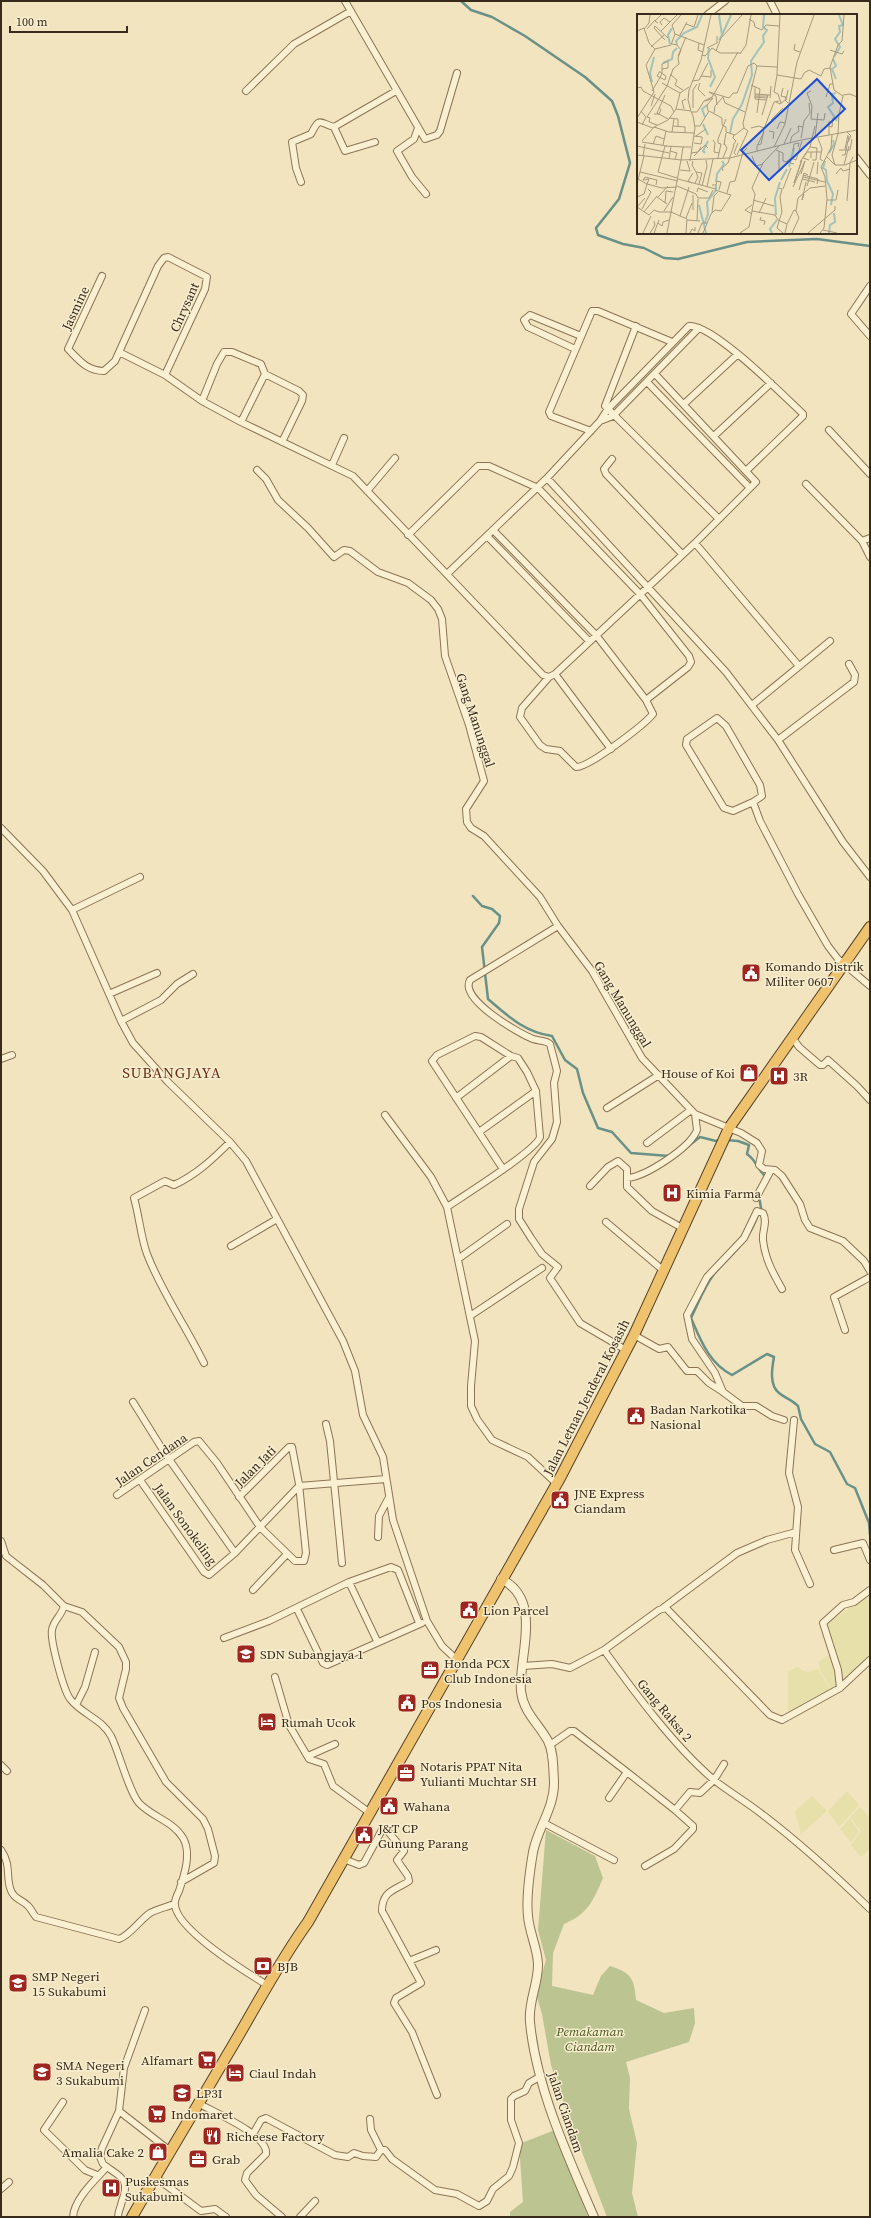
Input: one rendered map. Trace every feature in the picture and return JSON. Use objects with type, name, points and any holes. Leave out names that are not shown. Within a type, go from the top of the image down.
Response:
[{"type":"highway","name":"Jalan Letnan Jenderal Kosasih","points":[[267,1985],[344,1859],[556,1483],[634,1335],[684,1229],[729,1128],[870,927]]},
{"type":"highway","points":[[132,2217],[169,2150],[267,1985]]},
{"type":"street","points":[[345,1],[425,139],[436,135],[440,131],[457,73]]},
{"type":"street","points":[[708,14],[725,1]]},
{"type":"street","points":[[770,1],[776,14]]},
{"type":"street","points":[[246,91],[294,44],[350,11]]},
{"type":"street","points":[[334,128],[396,91]]},
{"type":"street","points":[[301,182],[296,168],[292,143],[311,134],[313,127],[319,122],[323,122],[334,128],[345,151],[375,142]]},
{"type":"street","points":[[418,128],[414,139],[397,152],[412,178],[426,194]]},
{"type":"street","points":[[857,157],[870,175]]},
{"type":"street","name":"Chrysant","points":[[119,352],[158,266],[164,258],[168,257],[204,274],[208,280],[205,289],[166,375]]},
{"type":"street","name":"Jasmine","points":[[102,276],[68,349],[81,363],[96,371],[104,371],[110,367],[119,352]]},
{"type":"street","points":[[870,286],[851,314],[870,336]]},
{"type":"street","points":[[591,431],[551,416],[549,412],[592,311],[595,310],[672,342]]},
{"type":"street","points":[[576,349],[528,327],[524,320],[530,315],[581,336]]},
{"type":"street","points":[[447,574],[548,478],[600,421],[607,410],[690,325],[699,328],[738,354],[771,383],[803,415],[747,470]]},
{"type":"street","points":[[636,326],[606,404],[607,410],[719,519]]},
{"type":"street","points":[[600,421],[613,416],[699,328]]},
{"type":"street","points":[[119,352],[166,375],[202,401],[241,422],[353,476],[543,675],[552,676],[611,749]]},
{"type":"street","points":[[202,401],[217,364],[224,352],[232,352],[261,364],[265,374],[299,391],[303,395],[302,401],[282,442]]},
{"type":"street","points":[[684,404],[738,354]]},
{"type":"street","points":[[241,422],[265,374]]},
{"type":"street","points":[[493,530],[596,635],[654,712],[652,716],[611,749],[579,767],[572,764],[560,751],[546,749],[536,741],[522,722],[520,714],[522,708],[552,676],[589,641],[596,635],[649,586],[682,554],[695,543],[756,481],[655,374]]},
{"type":"street","points":[[647,382],[750,488]]},
{"type":"street","points":[[714,436],[771,383]]},
{"type":"street","points":[[829,430],[870,474]]},
{"type":"street","points":[[332,465],[344,438]]},
{"type":"street","points":[[367,491],[395,458]]},
{"type":"street","points":[[612,458],[604,469],[606,474],[682,554]]},
{"type":"street","points":[[408,535],[478,466],[489,466],[538,488],[640,594],[689,656],[691,662],[684,670],[646,700]]},
{"type":"street","name":"Gang Manunggal","points":[[257,470],[266,479],[278,500],[308,528],[334,557],[344,550],[350,550],[378,572],[408,583],[431,600],[438,609],[442,620],[445,656],[469,725],[484,781],[466,809],[466,822],[471,828],[484,836],[540,897],[558,926],[592,971],[642,1058],[659,1074],[693,1112]]},
{"type":"street","points":[[548,478],[649,586],[726,672],[778,740],[843,842],[870,877]]},
{"type":"street","points":[[806,484],[862,541],[870,557]]},
{"type":"street","points":[[487,536],[589,641]]},
{"type":"street","points":[[862,541],[870,538]]},
{"type":"street","points":[[695,543],[799,666]]},
{"type":"street","points":[[752,705],[830,641]]},
{"type":"street","points":[[778,740],[854,682],[855,675],[849,664]]},
{"type":"street","points":[[717,718],[726,726],[760,785],[762,796],[753,802],[733,811],[724,808],[686,745],[687,739],[717,718]]},
{"type":"street","points":[[753,802],[760,821],[828,946],[838,959],[870,986]]},
{"type":"street","points":[[1,828],[43,871],[72,910],[121,1021],[133,1043],[188,1104],[230,1142],[246,1161],[343,1342],[355,1371],[363,1415],[382,1452],[388,1499],[393,1520],[427,1621],[433,1634],[442,1646],[457,1660]]},
{"type":"street","points":[[72,910],[140,877]]},
{"type":"street","points":[[558,926],[470,980],[468,989],[482,1006],[506,1024],[526,1036],[550,1044],[557,1071],[554,1083],[557,1122],[550,1143],[534,1162],[519,1203],[519,1219],[542,1254],[558,1267],[550,1278],[575,1318],[585,1328],[626,1350]]},
{"type":"street","points":[[109,994],[157,974]]},
{"type":"street","points":[[121,1021],[161,1000],[180,981],[192,974]]},
{"type":"street","points":[[447,1207],[503,1169],[539,1140],[536,1091],[520,1061],[515,1056],[511,1056],[481,1037],[475,1036],[467,1038],[437,1055],[433,1058],[433,1064],[503,1169]]},
{"type":"street","points":[[792,1037],[804,1052],[820,1065],[824,1065],[828,1060],[870,1100]]},
{"type":"street","points":[[1,1059],[12,1055]]},
{"type":"street","points":[[456,1098],[511,1056]]},
{"type":"street","points":[[607,1108],[659,1074]]},
{"type":"street","points":[[479,1132],[536,1091]]},
{"type":"street","points":[[693,1112],[747,1137],[760,1146],[762,1151],[759,1165],[764,1169],[775,1170],[782,1176],[800,1204],[804,1220],[810,1228],[844,1241],[864,1261],[870,1271]]},
{"type":"street","points":[[647,1143],[693,1112]]},
{"type":"street","points":[[627,1178],[648,1171],[690,1141],[697,1130],[693,1112]]},
{"type":"street","points":[[385,1115],[431,1177],[447,1207],[475,1347],[471,1380],[471,1406],[476,1418],[492,1440],[528,1457],[556,1483]]},
{"type":"street","points":[[204,1363],[184,1324],[165,1295],[147,1254],[134,1198],[165,1181],[174,1185],[185,1180],[201,1169],[230,1142]]},
{"type":"street","points":[[590,1186],[616,1161],[626,1166],[627,1187],[652,1211],[684,1229]]},
{"type":"street","points":[[756,1198],[771,1170]]},
{"type":"street","points":[[724,1392],[715,1373],[692,1339],[687,1315],[707,1277],[744,1238],[757,1211],[763,1213],[765,1217],[763,1239],[768,1264],[782,1289]]},
{"type":"street","points":[[231,1246],[277,1219]]},
{"type":"street","points":[[606,1222],[664,1271]]},
{"type":"street","points":[[458,1259],[507,1224]]},
{"type":"street","points":[[470,1316],[542,1268]]},
{"type":"street","points":[[845,1330],[834,1297],[870,1277]]},
{"type":"street","points":[[634,1335],[658,1349],[668,1347],[687,1371],[697,1371],[709,1383],[742,1406],[756,1406],[772,1416],[784,1420]]},
{"type":"street","points":[[133,1402],[170,1459],[235,1553],[299,1486],[386,1479]]},
{"type":"street","points":[[794,1420],[789,1473],[798,1507],[795,1550],[810,1584]]},
{"type":"street","points":[[326,1424],[342,1563]]},
{"type":"street","name":"Jalan Cendana","points":[[117,1495],[197,1441],[205,1447],[239,1496]]},
{"type":"street","name":"Jalan Jati","points":[[239,1496],[290,1447],[293,1449],[299,1486]]},
{"type":"street","name":"Jalan Sonokeling","points":[[140,1480],[204,1572],[209,1575],[216,1571],[235,1553]]},
{"type":"street","points":[[239,1496],[260,1527],[298,1563],[305,1559],[299,1486]]},
{"type":"street","points":[[378,1536],[379,1516],[388,1499]]},
{"type":"street","points":[[523,1666],[552,1664],[570,1668],[604,1650],[737,1553],[767,1540],[796,1532]]},
{"type":"street","points":[[1,1541],[6,1556],[43,1585],[64,1606],[82,1612],[119,1648],[126,1662],[126,1669],[119,1698],[123,1708],[166,1782],[199,1814],[206,1824],[215,1856],[214,1863],[182,1882]]},
{"type":"street","points":[[834,1550],[863,1543],[868,1550],[870,1560]]},
{"type":"street","points":[[253,1590],[287,1554]]},
{"type":"street","points":[[224,1638],[297,1609],[349,1582],[383,1568],[391,1567],[397,1568],[419,1623]]},
{"type":"street","name":"Jalan Ciandam","points":[[501,1579],[516,1591],[524,1605],[526,1622],[521,1687],[522,1699],[528,1712],[550,1745],[553,1762],[554,1791],[533,1853],[528,1908],[538,1964],[530,2002],[530,2021],[541,2076],[569,2156],[594,2217]]},
{"type":"street","points":[[349,1582],[377,1641]]},
{"type":"street","points":[[840,1688],[838,1670],[824,1623],[843,1605],[854,1602],[870,1590]]},
{"type":"street","points":[[64,1606],[53,1627],[52,1634],[64,1687],[68,1696],[76,1705],[99,1722],[110,1734],[136,1800],[145,1809],[175,1828],[184,1840],[187,1853],[182,1882],[174,1904],[180,1918],[194,1932],[234,1964],[267,1985]]},
{"type":"street","points":[[663,1608],[669,1610],[774,1718],[786,1719],[840,1688],[870,1660]]},
{"type":"street","points":[[297,1609],[325,1665],[331,1665],[377,1641],[427,1621]]},
{"type":"street","name":"Gang Raksa 2","points":[[604,1650],[624,1678],[686,1752],[714,1780],[763,1814],[793,1839],[870,1909]]},
{"type":"street","points":[[76,1705],[85,1687],[95,1652]]},
{"type":"street","points":[[275,1677],[290,1725],[308,1756],[311,1760],[324,1764],[334,1788],[370,1812]]},
{"type":"street","points":[[550,1745],[570,1731],[574,1731],[675,1810],[693,1826],[694,1829],[674,1849],[645,1866]]},
{"type":"street","points":[[308,1756],[334,1744]]},
{"type":"street","points":[[675,1810],[690,1792],[700,1793],[714,1780],[724,1764]]},
{"type":"street","points":[[1,1765],[8,1771]]},
{"type":"street","points":[[609,1798],[627,1772]]},
{"type":"street","points":[[544,1823],[614,1860]]},
{"type":"street","points":[[344,1859],[359,1865],[364,1863],[383,1828],[386,1829],[403,1849],[404,1853],[397,1860],[408,1876],[409,1881],[392,1889],[382,1903],[382,1911],[420,1984],[396,1998],[394,2003],[412,2032],[437,2095]]},
{"type":"street","points":[[1,1850],[7,1860],[10,1888],[14,1896],[29,1906],[36,1917],[119,1939],[126,1936],[135,1925],[152,1912],[174,1904]]},
{"type":"street","points":[[409,1961],[436,1950]]},
{"type":"street","points":[[118,2217],[126,2186],[122,2178],[101,2161],[102,2148],[119,2111],[124,2068],[145,2010]]},
{"type":"street","points":[[381,2150],[387,2151],[392,2159],[435,2190],[457,2194],[480,2206],[487,2201],[493,2189],[509,2176],[514,2167],[519,2143],[512,2120],[511,2099],[514,2096],[526,2091],[529,2083],[541,2076]]},
{"type":"street","points":[[63,2102],[44,2130],[85,2170],[97,2175]]},
{"type":"street","points":[[198,2103],[253,2134],[262,2142],[266,2154],[247,2173],[245,2180],[256,2195],[282,2217]]},
{"type":"street","points":[[119,2111],[169,2150]]},
{"type":"street","points":[[253,2134],[262,2120],[266,2118],[335,2155],[348,2157],[354,2153],[363,2156],[376,2157],[381,2150]]},
{"type":"street","points":[[370,2118],[371,2130],[381,2150]]},
{"type":"street","points":[[73,2217],[76,2206],[97,2175],[107,2167]]},
{"type":"street","points":[[155,2177],[201,2211],[215,2209],[226,2217]]},
{"type":"street","points":[[1,2189],[9,2182]]},
{"type":"street","points":[[300,2217],[315,2201]]},
{"type":"shaded area","points":[[867,1597],[870,1604],[870,1655],[841,1685],[825,1624]]},
{"type":"shaded area","points":[[830,1654],[838,1685],[831,1689],[820,1670],[819,1662]]},
{"type":"shaded area","points":[[798,1667],[806,1672],[818,1669],[830,1689],[788,1714],[788,1671]]},
{"type":"shaded area","points":[[847,1791],[859,1805],[839,1827],[828,1811]]},
{"type":"shaded area","points":[[812,1796],[827,1811],[801,1834],[795,1811]]},
{"type":"shaded area","points":[[860,1807],[870,1818],[870,1849],[861,1857],[851,1845],[861,1831],[850,1817]]},
{"type":"shaded area","points":[[850,1818],[859,1832],[851,1842],[840,1829]]},
{"type":"green space","name":"Pemakaman Ciandam","points":[[546,1830],[595,1856],[603,1878],[589,1906],[579,1916],[564,1924],[553,1953],[552,1986],[593,1995],[601,1976],[610,1966],[623,1971],[630,1977],[634,1986],[636,2000],[664,2013],[694,2008],[695,2023],[689,2042],[626,2062],[630,2078],[629,2109],[637,2143],[632,2193],[638,2217],[607,2217],[568,2116],[551,2065],[542,2014],[536,1994],[546,1960],[538,1930]]},
{"type":"green space","points":[[555,2130],[588,2217],[510,2217],[510,2212],[523,2202],[519,2144]]},
{"type":"waterway","points":[[461,1],[471,10],[492,17],[525,36],[585,77],[612,101],[618,116],[630,163],[619,199],[596,228],[598,235],[623,244],[644,248],[664,258],[678,259],[747,242],[817,239],[870,246]]},
{"type":"waterway","points":[[473,896],[482,906],[492,909],[500,916],[499,923],[482,947],[488,999],[525,1027],[533,1031],[552,1036],[565,1060],[577,1069],[583,1093],[598,1128],[612,1132],[631,1153],[669,1156]]},
{"type":"waterway","points":[[682,1151],[700,1137],[716,1141],[719,1140]]},
{"type":"waterway","points":[[726,1140],[738,1141],[749,1145],[747,1154],[753,1159],[765,1176],[764,1179]]},
{"type":"waterway","points":[[759,1196],[761,1208]]},
{"type":"waterway","points":[[758,1214],[745,1240],[710,1279],[691,1318],[702,1343],[712,1358],[724,1370],[732,1375],[767,1354],[774,1357],[772,1381],[776,1390],[798,1406],[801,1419],[815,1444],[830,1452],[847,1484],[855,1488],[869,1523],[870,1535]]},
{"type":"place","name":"Komando Distrik Militer 0607","points":[[751,973]]},
{"type":"place","name":"House of Koi","points":[[749,1073]]},
{"type":"place","name":"3R","points":[[779,1076]]},
{"type":"place","name":"Kimia Farma","points":[[672,1193]]},
{"type":"place","name":"Badan Narkotika Nasional","points":[[636,1416]]},
{"type":"place","name":"JNE Express Ciandam","points":[[560,1500]]},
{"type":"place","name":"Lion Parcel","points":[[469,1610]]},
{"type":"place","name":"SDN Subangjaya 1","points":[[246,1654]]},
{"type":"place","name":"Honda PCX Club Indonesia","points":[[430,1670]]},
{"type":"place","name":"Pos Indonesia","points":[[407,1703]]},
{"type":"place","name":"Rumah Ucok","points":[[267,1722]]},
{"type":"place","name":"Notaris PPAT Nita Yulianti Muchtar SH","points":[[406,1773]]},
{"type":"place","name":"Wahana","points":[[389,1806]]},
{"type":"place","name":"J&T CP Gunung Parang","points":[[364,1835]]},
{"type":"place","name":"BJB","points":[[263,1966]]},
{"type":"place","name":"SMP Negeri 15 Sukabumi","points":[[18,1983]]},
{"type":"place","name":"Alfamart","points":[[207,2060]]},
{"type":"place","name":"SMA Negeri 3 Sukabumi","points":[[42,2072]]},
{"type":"place","name":"Ciaul Indah","points":[[235,2073]]},
{"type":"place","name":"LP3I","points":[[182,2093]]},
{"type":"place","name":"Indomaret","points":[[157,2114]]},
{"type":"place","name":"Richeese Factory","points":[[212,2136]]},
{"type":"place","name":"Amalia Cake 2","points":[[158,2152]]},
{"type":"place","name":"Grab","points":[[198,2159]]},
{"type":"place","name":"Puskesmas Sukabumi","points":[[111,2188]]},
{"type":"district","name":"SUBANGJAYA","points":[[172,1073]]}]
